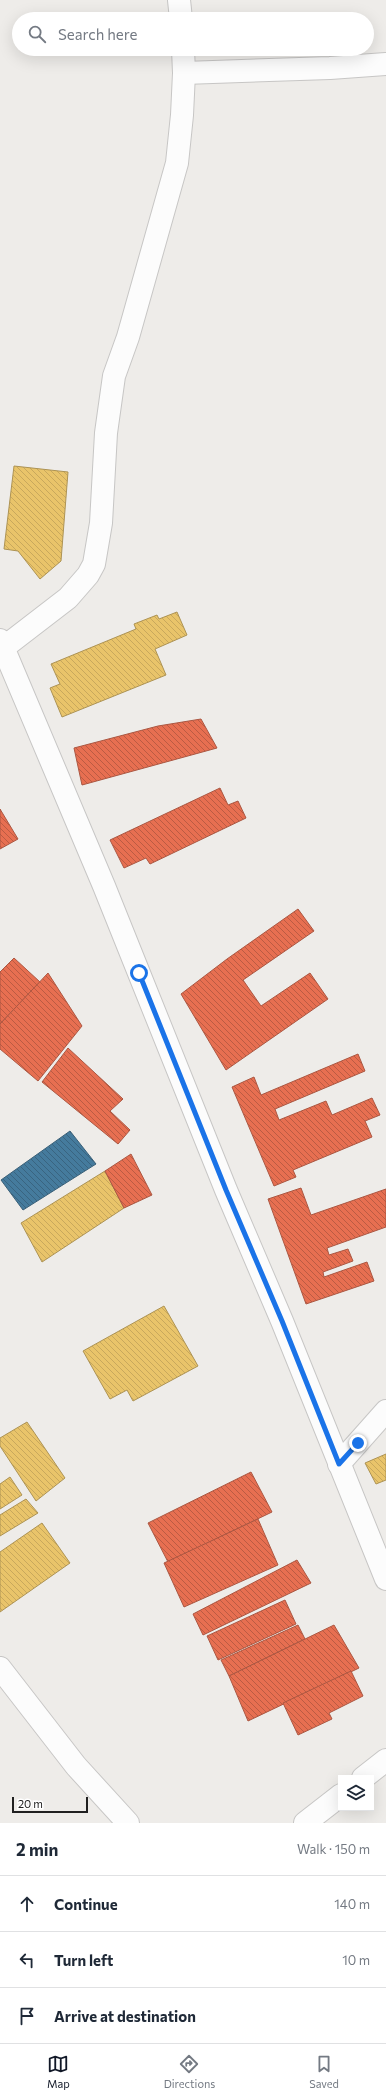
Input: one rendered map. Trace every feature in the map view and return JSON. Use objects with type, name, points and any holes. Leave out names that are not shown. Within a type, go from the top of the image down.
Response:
[{"type":"street","points":[[179,0],[180,12]]},
{"type":"street","points":[[183,56],[184,73],[177,163],[128,337],[114,376],[106,433],[101,523],[94,564],[88,575],[68,598],[2,644],[104,886],[226,1190],[282,1321],[386,1579]]},
{"type":"street","points":[[184,73],[330,68],[386,64]]},
{"type":"street","points":[[339,1464],[386,1411]]},
{"type":"street","points":[[0,1668],[76,1766],[128,1823]]},
{"type":"street","points":[[367,1775],[386,1760]]},
{"type":"street","points":[[305,1823],[338,1797]]},
{"type":"building: Homes","points":[[14,466],[68,472],[61,561],[40,579],[18,551],[4,549]]},
{"type":"building: Homes","points":[[177,612],[187,635],[155,649],[166,675],[62,717],[50,688],[60,684],[51,664],[136,629],[134,624],[157,615],[159,619]]},
{"type":"building: Homes","points":[[105,1171],[124,1208],[42,1262],[21,1223]]},
{"type":"building: Homes","points":[[164,1306],[198,1366],[133,1401],[127,1390],[110,1399],[83,1351]]},
{"type":"building: Homes","points":[[27,1422],[65,1478],[36,1501],[0,1446],[0,1438]]},
{"type":"building: Homes","points":[[386,1454],[386,1480],[376,1484],[365,1463]]},
{"type":"building: Homes","points":[[10,1477],[22,1495],[0,1509],[0,1484]]},
{"type":"building: Homes","points":[[26,1499],[38,1513],[0,1536],[0,1515]]},
{"type":"building: Homes","points":[[42,1523],[70,1563],[0,1612],[0,1552]]},
{"type":"building: Shops","points":[[201,719],[217,748],[82,785],[74,748],[158,726]]},
{"type":"building: Shops","points":[[220,788],[228,805],[238,801],[246,818],[150,864],[146,858],[124,868],[110,840]]},
{"type":"building: Shops","points":[[0,809],[18,839],[0,849]]},
{"type":"building: Shops","points":[[298,909],[314,931],[243,980],[261,1006],[310,973],[328,999],[226,1070],[181,994],[227,959]]},
{"type":"building: Shops","points":[[14,958],[40,982],[0,1024],[0,972]]},
{"type":"building: Shops","points":[[48,973],[82,1026],[38,1081],[0,1049],[0,1024]]},
{"type":"building: Shops","points":[[68,1048],[123,1099],[110,1111],[130,1130],[118,1144],[42,1082]]},
{"type":"building: Shops","points":[[358,1054],[365,1071],[275,1109],[279,1120],[326,1101],[332,1115],[372,1098],[380,1115],[365,1121],[372,1137],[293,1170],[296,1177],[274,1186],[232,1087],[254,1077],[261,1095]]},
{"type":"building: Shops","points":[[131,1154],[152,1195],[124,1208],[105,1171]]},
{"type":"building: Shops","points":[[301,1188],[311,1215],[386,1189],[386,1227],[327,1248],[329,1255],[348,1249],[353,1261],[323,1272],[324,1277],[367,1262],[374,1281],[306,1304],[268,1199]]},
{"type":"building: Shops","points":[[251,1472],[272,1512],[168,1562],[148,1523]]},
{"type":"building: Shops","points":[[258,1519],[278,1565],[184,1607],[164,1563]]},
{"type":"building: Shops","points":[[297,1560],[311,1583],[203,1635],[193,1614]]},
{"type":"building: Shops","points":[[285,1600],[296,1624],[218,1660],[207,1636]]},
{"type":"building: Shops","points":[[298,1625],[305,1639],[229,1676],[221,1660]]},
{"type":"building: Shops","points":[[334,1625],[359,1668],[248,1721],[229,1676]]},
{"type":"building: Shops","points":[[351,1671],[363,1696],[329,1713],[332,1719],[298,1735],[283,1703]]},
{"type":"building: Public","points":[[70,1131],[96,1164],[23,1210],[1,1180]]},
{"type":"route","points":[[139,973],[226,1190],[282,1321],[339,1464],[358,1443]]}]
